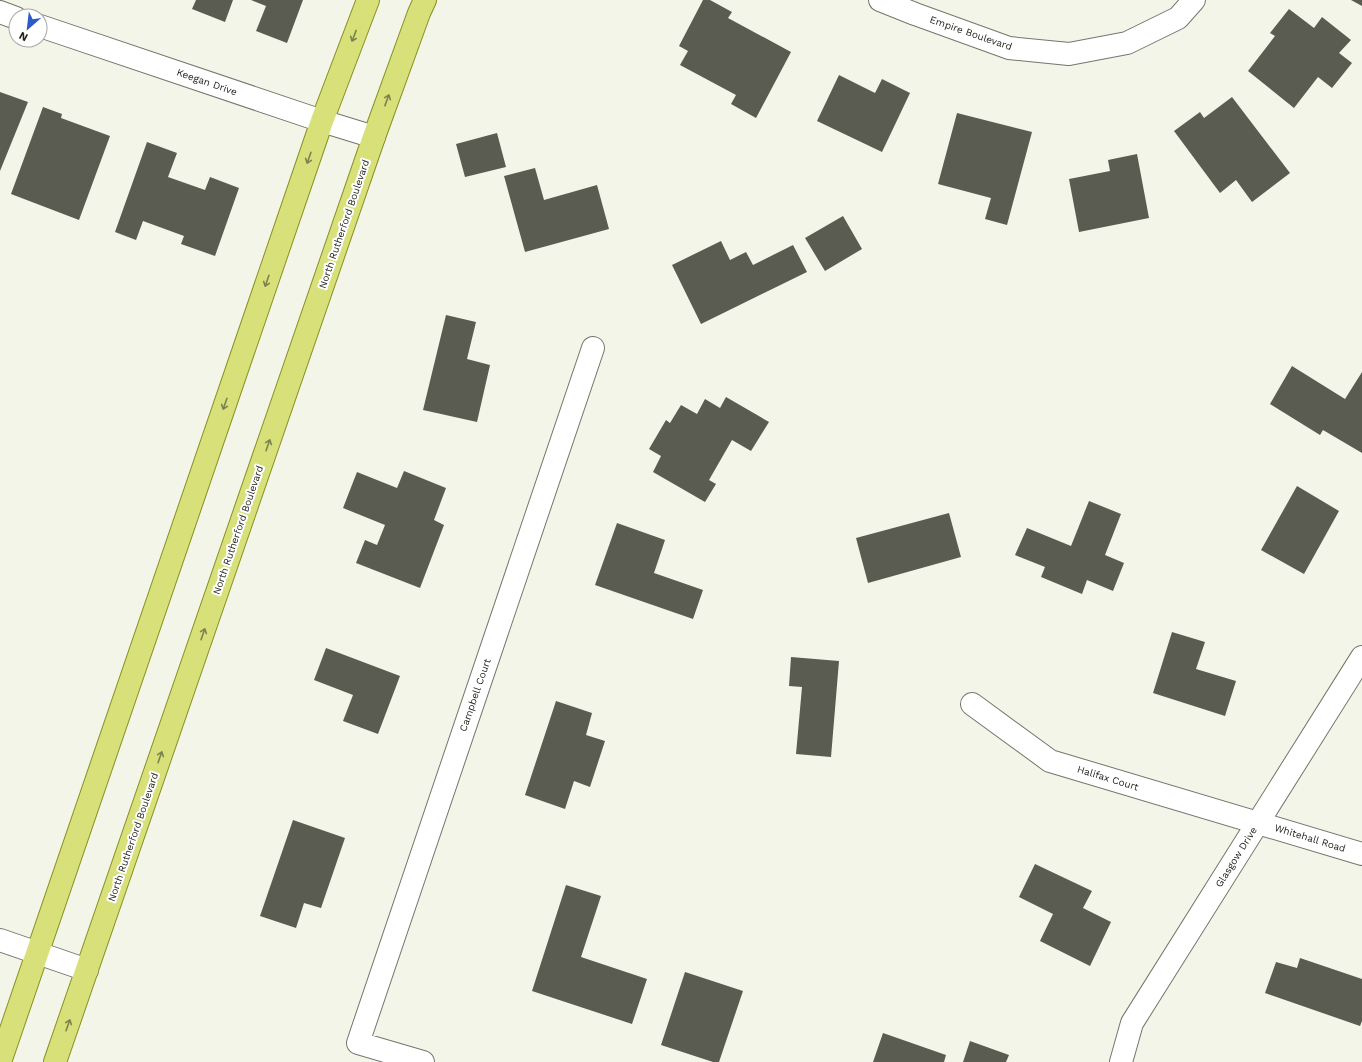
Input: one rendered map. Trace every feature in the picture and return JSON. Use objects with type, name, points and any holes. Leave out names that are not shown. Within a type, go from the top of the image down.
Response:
[{"type":"main road","points":[[0,1062],[322,121],[368,0]]},
{"type":"main road","name":"North Rutherford Boulevard","points":[[55,1062],[374,137],[425,0]]},
{"type":"street","name":"Empire Boulevard","points":[[880,0],[1009,48],[1070,54],[1127,43],[1178,18],[1194,0]]},
{"type":"street","name":"Keegan Drive","points":[[48,29],[322,121],[374,137]]},
{"type":"street","name":"Campbell Court","points":[[423,1062],[358,1043],[593,348]]},
{"type":"street","name":"Glasgow Drive","points":[[1121,1062],[1132,1023],[1362,657]]},
{"type":"street","name":"Halifax Court","points":[[972,704],[1050,760],[1258,822]]},
{"type":"street","name":"Whitehall Road","points":[[1258,822],[1362,854]]},
{"type":"street","points":[[0,940],[87,970]]},
{"type":"building","points":[[196,0],[233,0],[225,22],[192,9]]},
{"type":"building","points":[[251,0],[303,0],[287,43],[256,31],[266,6]]},
{"type":"building","points":[[703,0],[710,0],[732,12],[728,18],[791,52],[756,118],[731,104],[736,95],[680,65],[688,51],[679,46]]},
{"type":"building","points":[[1351,0],[1362,0],[1362,6]]},
{"type":"building","points":[[1289,9],[1314,28],[1322,17],[1351,40],[1339,53],[1352,63],[1332,88],[1318,77],[1294,108],[1248,71],[1275,36],[1270,33]]},
{"type":"building","points":[[839,75],[875,93],[882,79],[910,93],[882,152],[817,121]]},
{"type":"building","points":[[0,92],[28,102],[0,171]]},
{"type":"building","points":[[1232,97],[1290,173],[1252,202],[1236,180],[1220,193],[1174,131],[1200,112],[1204,118]]},
{"type":"building","points":[[43,107],[62,114],[61,118],[110,136],[79,220],[11,194]]},
{"type":"building","points":[[957,113],[1032,132],[1007,225],[985,219],[991,198],[938,184]]},
{"type":"building","points":[[497,133],[506,167],[465,177],[456,144]]},
{"type":"building","points":[[147,142],[177,153],[168,177],[205,190],[210,177],[239,188],[215,256],[181,244],[184,236],[143,221],[136,240],[115,232]]},
{"type":"building","points":[[1137,154],[1149,218],[1079,232],[1069,179],[1110,171],[1108,160]]},
{"type":"building","points":[[535,168],[544,200],[597,185],[609,229],[525,252],[504,176]]},
{"type":"building","points":[[843,216],[862,249],[825,271],[805,238]]},
{"type":"building","points":[[721,241],[730,260],[746,252],[753,265],[793,245],[807,272],[701,324],[672,265]]},
{"type":"building","points":[[446,315],[476,322],[467,359],[490,365],[477,422],[423,410]]},
{"type":"building","points":[[1292,366],[1345,399],[1362,372],[1362,453],[1323,430],[1320,435],[1270,404]]},
{"type":"building","points":[[726,397],[769,422],[751,451],[732,440],[709,480],[716,484],[705,502],[653,472],[661,456],[649,449],[666,420],[670,423],[681,405],[697,414],[705,399],[720,408]]},
{"type":"building","points":[[404,471],[446,488],[434,520],[444,525],[420,588],[356,563],[365,540],[377,545],[385,525],[343,508],[357,472],[397,488]]},
{"type":"building","points":[[1297,486],[1339,511],[1304,574],[1261,550]]},
{"type":"building","points":[[1089,501],[1121,514],[1105,555],[1124,563],[1113,591],[1087,580],[1082,594],[1041,577],[1045,567],[1015,555],[1027,528],[1071,546]]},
{"type":"building","points":[[949,513],[961,557],[868,583],[856,538]]},
{"type":"building","points":[[617,523],[665,540],[654,573],[703,590],[693,619],[595,585]]},
{"type":"building","points":[[1172,632],[1205,642],[1196,669],[1236,681],[1225,716],[1153,693]]},
{"type":"building","points":[[326,648],[400,676],[378,734],[343,721],[353,695],[314,680]]},
{"type":"building","points":[[791,657],[839,661],[831,757],[796,754],[802,687],[789,686]]},
{"type":"building","points":[[556,701],[592,713],[586,735],[605,741],[590,787],[574,781],[565,809],[525,795]]},
{"type":"building","points":[[293,820],[345,838],[321,908],[304,903],[296,928],[260,916]]},
{"type":"building","points":[[1035,864],[1092,891],[1083,908],[1111,922],[1090,966],[1040,941],[1053,914],[1019,897]]},
{"type":"building","points":[[566,885],[601,896],[581,957],[647,979],[632,1024],[532,991]]},
{"type":"building","points":[[1300,958],[1362,979],[1362,1021],[1360,1026],[1265,993],[1276,962],[1297,968]]},
{"type":"building","points":[[685,972],[743,991],[719,1062],[713,1062],[661,1045]]},
{"type":"building","points":[[883,1033],[946,1055],[944,1062],[873,1062]]},
{"type":"building","points":[[970,1041],[1009,1055],[1006,1062],[963,1062]]}]
